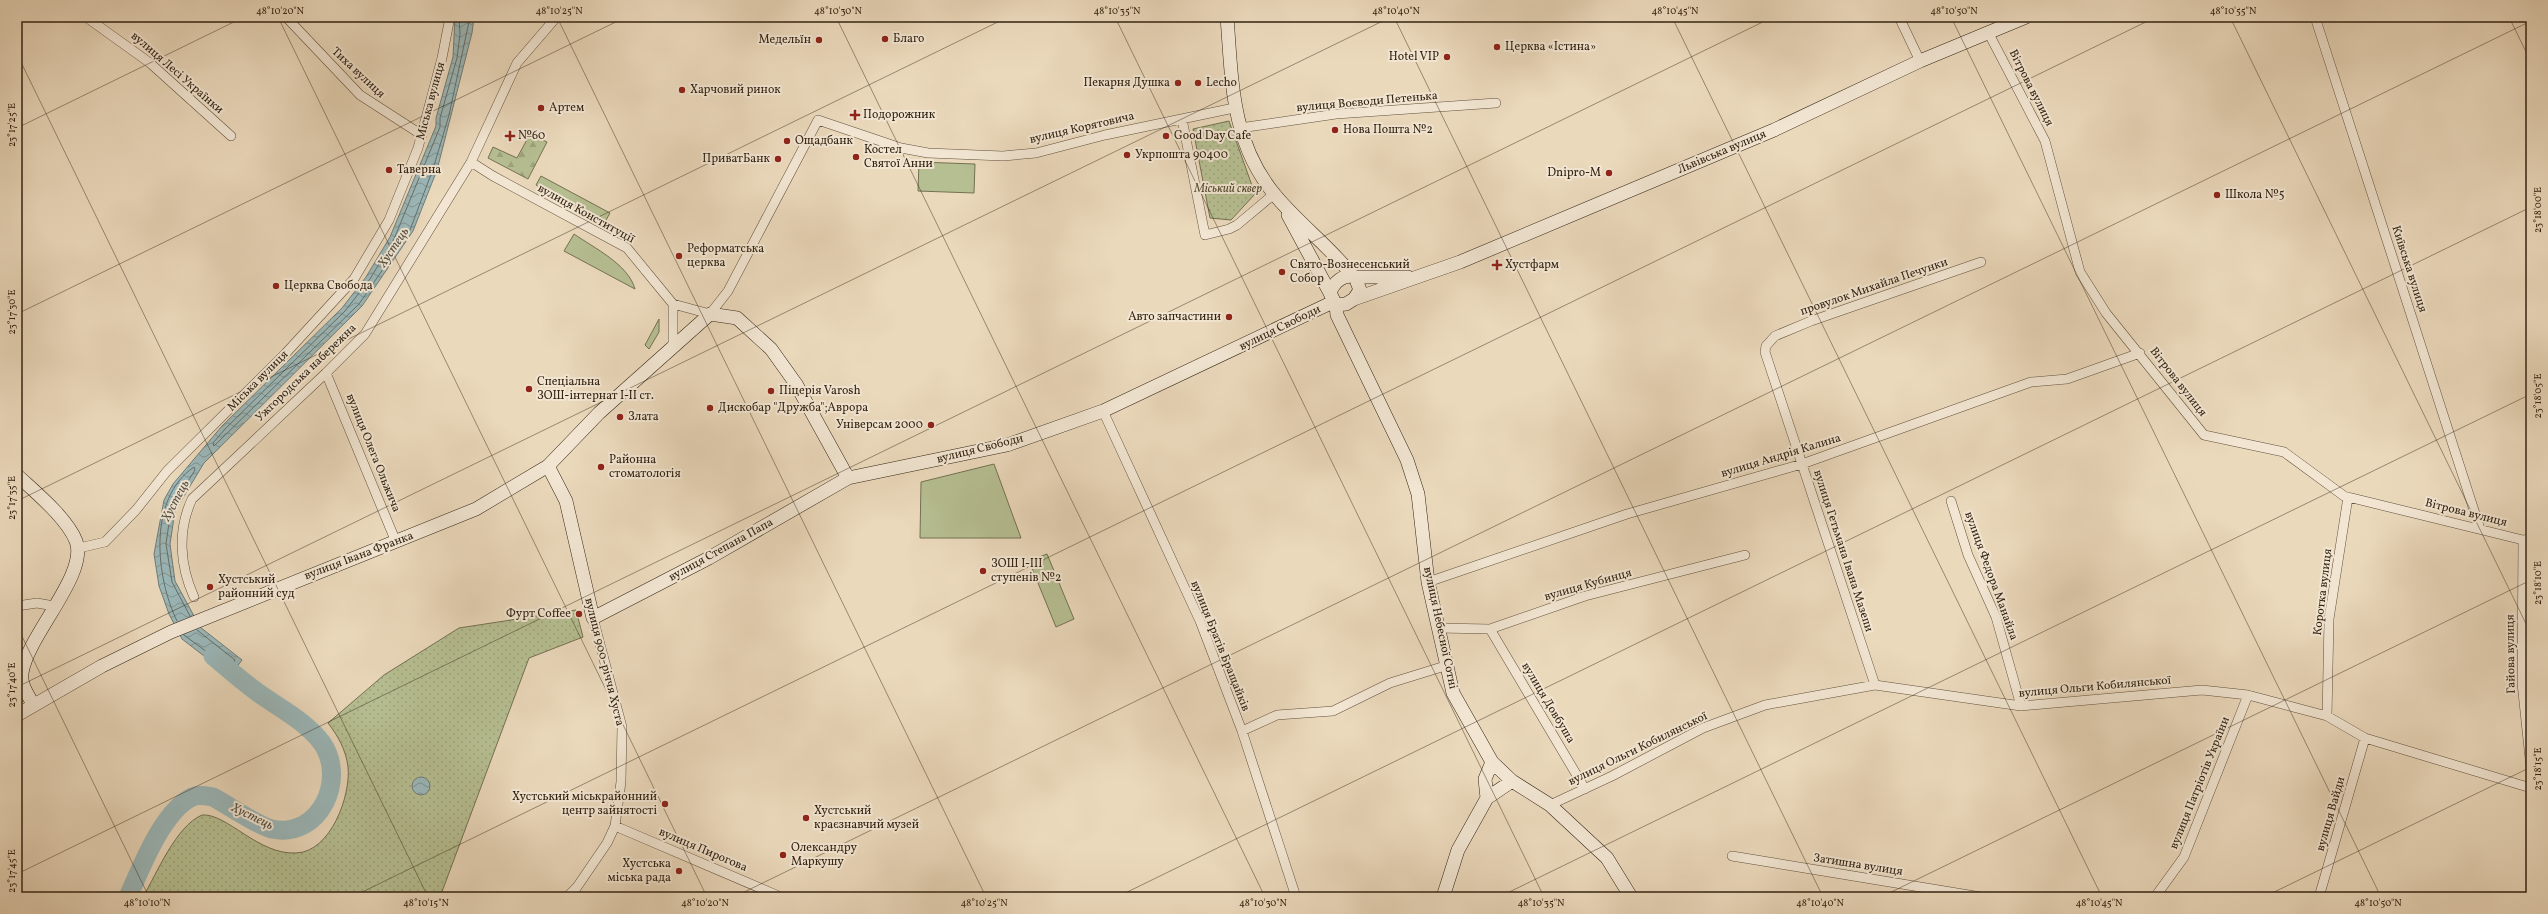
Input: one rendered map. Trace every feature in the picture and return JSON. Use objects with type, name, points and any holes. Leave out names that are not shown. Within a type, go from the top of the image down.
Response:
[{"type":"main road","points":[[1226,17],[1234,108],[1247,148],[1277,197],[1340,259],[1354,276],[1360,290],[1354,299],[1346,304],[1333,300],[1337,281],[1354,276]]},
{"type":"main road","name":"Львівська вулиця","points":[[1354,299],[1460,262],[1774,130],[1920,61],[2026,17]]},
{"type":"main road","name":"вулиця Небесної Сотні","points":[[1277,197],[1333,300],[1337,315],[1408,460],[1418,494],[1428,582],[1445,666],[1453,693],[1492,762],[1512,781],[1550,805],[1607,858],[1631,897]]},
{"type":"main road","name":"Львівська вулиця","points":[[1354,276],[1414,278]]},
{"type":"main road","name":"вулиця Свободи","points":[[848,478],[1007,445],[1103,411],[1333,300]]},
{"type":"main road","points":[[710,314],[733,316],[741,321],[771,349],[796,384],[848,478]]},
{"type":"main road","name":"вулиця Івана Франка","points":[[17,715],[33,704],[171,632],[201,618],[396,542],[476,509],[548,466],[599,413],[710,314]]},
{"type":"main road","name":"вулиця 900-річчя Хуста","points":[[548,466],[566,502],[593,618]]},
{"type":"main road","points":[[17,475],[67,526],[79,548],[75,570],[54,606],[22,672],[24,687],[33,704]]},
{"type":"main road","name":"вулиця Степана Папа","points":[[593,618],[709,558],[848,478]]},
{"type":"main road","points":[[1487,798],[1485,779],[1492,762]]},
{"type":"main road","points":[[1444,897],[1458,850],[1487,798],[1512,781]]},
{"type":"street","name":"вулиця Лесі Українки","points":[[86,17],[150,62],[231,136]]},
{"type":"street","name":"Тиха вулиця","points":[[286,17],[360,95],[422,135]]},
{"type":"street","name":"Міська вулиця","points":[[79,548],[105,542],[136,510],[167,471],[343,293],[363,266],[389,220],[422,135],[448,35],[450,17]]},
{"type":"street","points":[[1899,17],[1920,61]]},
{"type":"street","name":"Київська вулиця","points":[[2315,17],[2480,529]]},
{"type":"street","name":"Ужгородська набережна","points":[[194,597],[187,581],[182,563],[182,549],[187,509],[192,499],[326,373],[365,334],[471,162],[517,63],[553,18]]},
{"type":"street","name":"Вітрова вулиця","points":[[1988,32],[2045,141],[2080,272],[2106,313],[2140,353],[2204,435],[2284,452],[2348,496],[2527,540]]},
{"type":"street","name":"вулиця Воєводи Петенька","points":[[1240,128],[1336,114],[1496,103]]},
{"type":"street","name":"вулиця Корятовича","points":[[710,314],[736,279],[818,120],[902,148],[928,153],[996,156],[1036,152],[1182,118],[1234,108]]},
{"type":"street","points":[[1182,118],[1205,235],[1229,230],[1277,197]]},
{"type":"street","name":"вулиця Конституції","points":[[471,162],[493,176],[627,248],[673,304]]},
{"type":"street","name":"провулок Михайла Печунки","points":[[1775,336],[1982,262]]},
{"type":"street","points":[[673,347],[673,304],[710,314]]},
{"type":"street","name":"вулиця Гетьмана Івана Мазепи","points":[[1775,336],[1766,346],[1766,352],[1875,685]]},
{"type":"street","name":"вулиця Андрія Калина","points":[[1428,582],[1627,514],[1802,464],[2030,382],[2067,379],[2140,353]]},
{"type":"street","name":"вулиця Олега Ольжича","points":[[326,373],[396,542]]},
{"type":"street","name":"вулиця Братів Бращайків","points":[[1103,411],[1200,621],[1242,732],[1296,897]]},
{"type":"street","name":"Коротка вулиця","points":[[2327,716],[2329,619],[2348,496]]},
{"type":"street","name":"вулиця Федора Манайла","points":[[1952,501],[1968,555],[1996,617],[2020,706]]},
{"type":"street","name":"Гайова вулиця","points":[[2527,540],[2522,683],[2531,768]]},
{"type":"street","name":"вулиця Кубинця","points":[[1438,628],[1490,629],[1585,596],[1745,555]]},
{"type":"street","points":[[17,606],[37,603],[54,606]]},
{"type":"street","name":"вулиця 900-річчя Хуста","points":[[567,897],[577,887],[607,843],[615,826],[620,782],[622,728],[593,618]]},
{"type":"street","name":"вулиця Довбуша","points":[[1490,629],[1585,789]]},
{"type":"street","points":[[1242,732],[1277,715],[1333,711],[1390,683],[1445,666]]},
{"type":"street","name":"вулиця Ольги Кобилянської","points":[[1550,805],[1585,789],[1703,728],[1765,705],[1875,685],[2020,706],[2202,690],[2248,695],[2327,716],[2365,738],[2531,788]]},
{"type":"street","name":"вулиця Патріотів України","points":[[2155,897],[2184,857],[2248,695]]},
{"type":"street","name":"вулиця Вайди","points":[[2319,897],[2365,738]]},
{"type":"street","name":"вулиця Пирогова","points":[[615,826],[781,897]]},
{"type":"street","name":"Затишна вулиця","points":[[1732,856],[1981,897]]},
{"type":"street","points":[[17,894],[21,897]]},
{"type":"green space","name":"Міський сквер","points":[[1229,121],[1255,194],[1231,220],[1210,218],[1193,129]]},
{"type":"green space","points":[[530,134],[547,142],[528,179],[488,158],[493,147],[517,158]]},
{"type":"green space","points":[[919,162],[975,164],[974,193],[918,191]]},
{"type":"green space","points":[[541,176],[610,213],[605,222],[536,185]]},
{"type":"green space","points":[[574,234],[618,264],[631,280],[635,289],[564,251]]},
{"type":"green space","points":[[659,319],[659,332],[649,349],[645,345]]},
{"type":"green space","points":[[994,464],[1021,538],[920,538],[921,482]]},
{"type":"green space","points":[[1047,554],[1074,619],[1056,627],[1029,561]]},
{"type":"green space","points":[[576,610],[583,637],[529,658],[440,897],[143,897],[176,839],[184,829],[202,815],[212,816],[222,820],[269,848],[282,852],[296,853],[308,850],[319,843],[329,833],[336,820],[342,806],[348,779],[347,761],[343,749],[328,723],[384,675],[459,628]]},
{"type":"water","points":[[455,17],[474,17],[472,33],[437,170],[413,231],[362,306],[204,463],[175,511],[170,544],[175,581],[200,627],[242,660],[230,676],[182,639],[169,614],[159,586],[154,554],[164,500],[173,484],[222,426],[342,308],[366,277],[390,237],[436,126],[436,118],[453,57]]},
{"type":"water","points":[[421,777],[427,780],[430,786],[427,792],[421,795],[415,792],[412,786],[415,780]]},
{"type":"waterway","name":"Хустець","points":[[128,897],[146,857],[162,828],[181,804],[192,797],[200,795],[213,797],[251,820],[266,827],[272,829],[289,830],[304,825],[316,816],[330,789],[331,773],[329,757],[316,735],[292,715],[251,688],[213,656]]},
{"type":"place","name":"Благо","points":[[885,39]]},
{"type":"place","name":"Медельїн","points":[[819,40]]},
{"type":"place","name":"Церква «Істина»","points":[[1497,47]]},
{"type":"place","name":"Hotel VIP","points":[[1447,57]]},
{"type":"place","name":"Пекарня Душка","points":[[1178,83]]},
{"type":"place","name":"Lecho","points":[[1198,83]]},
{"type":"place","name":"Харчовий ринок","points":[[682,90]]},
{"type":"place","name":"Артем","points":[[541,108]]},
{"type":"place","name":"Подорожник","points":[[855,115]]},
{"type":"place","name":"Нова Пошта №2","points":[[1335,130]]},
{"type":"place","name":"№60","points":[[510,136]]},
{"type":"place","name":"Good Day Cafe","points":[[1166,136]]},
{"type":"place","name":"Ощадбанк","points":[[787,141]]},
{"type":"place","name":"Укрпошта 90400","points":[[1127,155]]},
{"type":"place","name":"Костел Святої Анни","points":[[856,157]]},
{"type":"place","name":"ПриватБанк","points":[[778,159]]},
{"type":"place","name":"Таверна","points":[[389,170]]},
{"type":"place","name":"Dnipro-M","points":[[1609,173]]},
{"type":"place","name":"Школа №5","points":[[2217,195]]},
{"type":"place","name":"Реформатська церква","points":[[679,256]]},
{"type":"place","name":"Хустфарм","points":[[1497,265]]},
{"type":"place","name":"Свято-Вознесенський Собор","points":[[1282,272]]},
{"type":"place","name":"Церква Свобода","points":[[276,286]]},
{"type":"place","name":"Авто запчастини","points":[[1229,317]]},
{"type":"place","name":"Спеціальна ЗОШ-інтернат І-ІІ ст.","points":[[529,389]]},
{"type":"place","name":"Піцерія Varosh","points":[[771,391]]},
{"type":"place","name":"Дискобар \"Дружба\";Аврора","points":[[710,408]]},
{"type":"place","name":"Злата","points":[[620,417]]},
{"type":"place","name":"Універсам 2000","points":[[931,425]]},
{"type":"place","name":"Районна стоматологія","points":[[601,467]]},
{"type":"place","name":"ЗОШ І-ІІІ ступенів №2","points":[[983,571]]},
{"type":"place","name":"Хустський районний суд","points":[[210,587]]},
{"type":"place","name":"Фурт Coffee","points":[[579,614]]},
{"type":"place","name":"Хустський міськрайонний центр зайнятості","points":[[665,804]]},
{"type":"place","name":"Хустський краєзнавчий музей","points":[[806,818]]},
{"type":"place","name":"Олександру Маркушу","points":[[783,855]]},
{"type":"place","name":"Хустська міська рада","points":[[679,871]]}]
